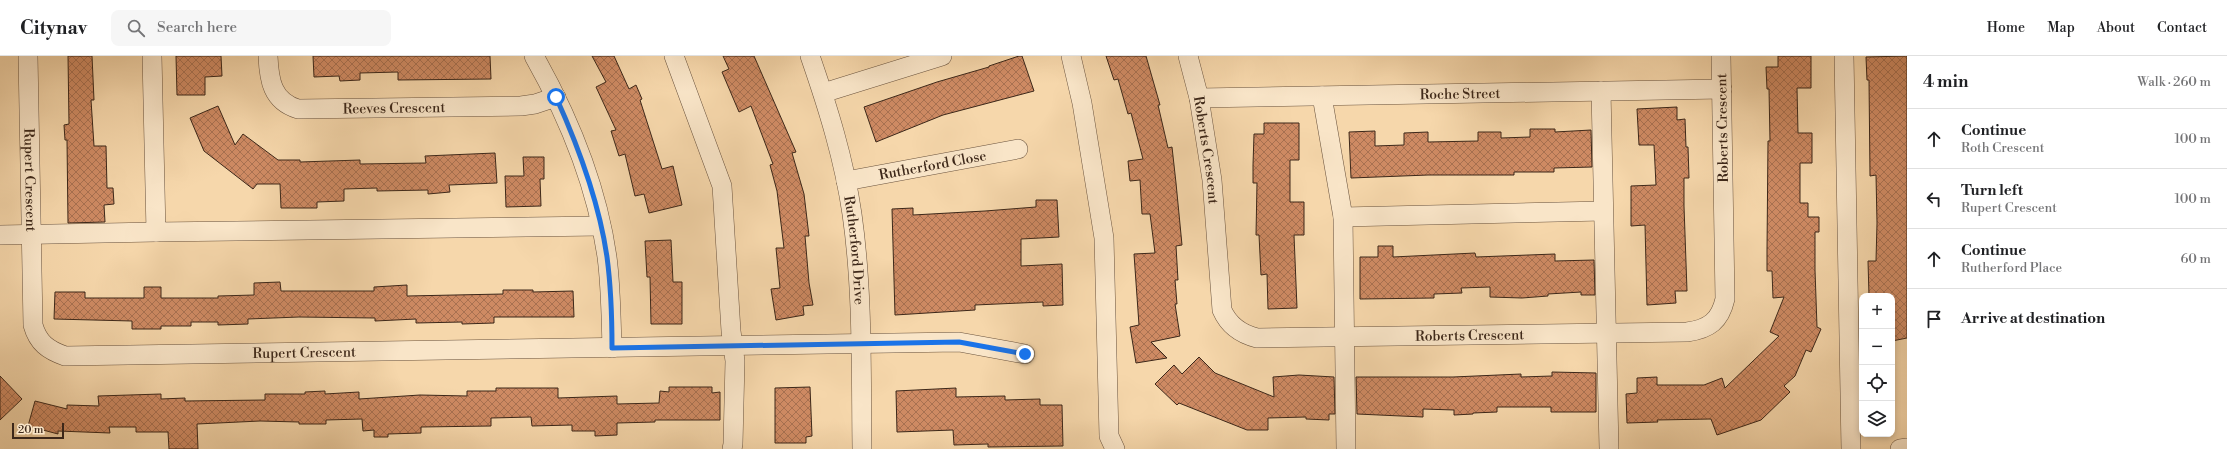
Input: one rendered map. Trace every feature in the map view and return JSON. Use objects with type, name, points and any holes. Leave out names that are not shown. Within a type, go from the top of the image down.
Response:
[{"type":"street","name":"Rupert Crescent","points":[[28,56],[34,329],[44,346],[65,356],[959,342],[1025,354]]},
{"type":"street","points":[[152,56],[156,232]]},
{"type":"street","name":"Reeves Crescent","points":[[268,56],[269,71],[274,90],[282,101],[298,109],[521,106],[535,104],[556,97]]},
{"type":"street","points":[[534,56],[556,97],[585,169],[601,226],[608,272],[612,348]]},
{"type":"street","points":[[674,56],[722,186],[735,361],[734,444],[732,449]]},
{"type":"street","name":"Rutherford Drive","points":[[810,56],[834,128],[852,214],[859,291],[862,449]]},
{"type":"street","points":[[823,93],[942,56]]},
{"type":"street","points":[[1071,56],[1082,103],[1104,238],[1109,436],[1115,449]]},
{"type":"street","name":"Roberts Crescent","points":[[1188,56],[1199,98],[1216,216],[1220,299],[1226,319],[1234,327],[1246,335],[1257,338],[1608,334],[1697,331],[1715,322],[1721,313],[1725,299],[1721,56]]},
{"type":"street","points":[[1844,56],[1851,449]]},
{"type":"street","name":"Roche Street","points":[[1199,98],[1722,89]]},
{"type":"street","points":[[1601,91],[1603,211],[1608,334],[1609,449]]},
{"type":"street","points":[[1322,96],[1343,217],[1346,449]]},
{"type":"street","name":"Rutherford Close","points":[[846,181],[1018,148]]},
{"type":"street","points":[[1343,217],[1603,211]]},
{"type":"street","points":[[0,235],[601,226]]},
{"type":"street","points":[[1900,449],[1907,448]]},
{"type":"building","points":[[68,56],[92,56],[94,100],[91,100],[94,146],[106,146],[107,188],[113,188],[114,204],[104,205],[105,222],[68,223],[67,140],[65,140],[64,125],[69,124]]},
{"type":"building","points":[[176,56],[221,56],[222,76],[205,77],[205,95],[177,95]]},
{"type":"building","points":[[313,56],[490,56],[491,79],[398,80],[398,72],[360,73],[360,80],[340,81],[339,76],[314,77]]},
{"type":"building","points":[[592,56],[614,56],[629,89],[636,85],[642,99],[640,100],[662,169],[673,166],[682,205],[649,213],[644,194],[635,196],[625,154],[619,156],[611,131],[616,130],[596,87],[606,82]]},
{"type":"building","points":[[723,56],[754,56],[796,152],[792,153],[804,194],[809,236],[805,236],[809,283],[813,305],[803,306],[804,315],[776,320],[771,289],[780,288],[776,248],[784,248],[777,191],[770,165],[773,164],[751,106],[739,112],[722,72],[729,69]]},
{"type":"building","points":[[1022,56],[1034,91],[943,115],[876,142],[864,107]]},
{"type":"building","points":[[1106,56],[1146,56],[1160,105],[1158,105],[1168,148],[1172,147],[1176,183],[1182,245],[1176,246],[1178,280],[1175,280],[1177,304],[1175,304],[1180,336],[1151,342],[1167,358],[1136,363],[1130,327],[1139,325],[1134,254],[1155,253],[1150,214],[1142,214],[1140,180],[1130,181],[1128,161],[1143,159],[1131,113],[1128,114],[1118,79],[1114,80]]},
{"type":"building","points":[[1778,56],[1811,56],[1811,88],[1797,88],[1798,133],[1812,133],[1812,163],[1800,163],[1800,203],[1808,203],[1808,217],[1819,217],[1819,232],[1815,232],[1815,270],[1817,327],[1821,329],[1811,352],[1806,350],[1795,376],[1784,386],[1790,392],[1761,420],[1717,435],[1711,419],[1657,420],[1658,422],[1627,423],[1626,394],[1637,393],[1637,378],[1657,377],[1657,385],[1704,385],[1722,378],[1725,388],[1779,336],[1770,332],[1784,297],[1773,298],[1772,271],[1767,271],[1768,141],[1770,141],[1769,89],[1767,89],[1766,67],[1778,67]]},
{"type":"building","points":[[1907,56],[1907,338],[1895,340],[1895,293],[1869,293],[1868,261],[1876,261],[1877,223],[1876,175],[1870,176],[1869,80],[1867,80],[1866,57]]},
{"type":"building","points":[[218,106],[235,145],[243,134],[278,160],[300,160],[300,162],[360,160],[360,164],[426,163],[425,156],[495,153],[497,183],[449,185],[450,192],[428,194],[428,190],[377,191],[377,188],[344,189],[344,201],[317,202],[317,208],[281,208],[280,184],[257,184],[253,189],[204,151],[190,118]]},
{"type":"building","points":[[1677,107],[1677,120],[1685,119],[1686,147],[1688,147],[1689,178],[1684,178],[1687,291],[1675,291],[1676,303],[1647,305],[1645,225],[1631,226],[1631,186],[1656,185],[1654,145],[1639,145],[1637,109]]},
{"type":"building","points":[[1264,123],[1299,123],[1299,160],[1290,160],[1290,202],[1304,202],[1304,235],[1294,235],[1297,308],[1268,309],[1267,274],[1261,275],[1259,235],[1256,235],[1257,183],[1253,183],[1253,165],[1254,134],[1264,134]]},
{"type":"building","points":[[1530,129],[1555,129],[1555,132],[1591,130],[1592,167],[1554,168],[1554,172],[1514,172],[1514,175],[1428,175],[1351,178],[1349,132],[1375,131],[1375,146],[1404,145],[1404,133],[1428,132],[1428,142],[1478,141],[1478,132],[1501,132],[1501,138],[1530,137]]},
{"type":"building","points":[[523,157],[544,157],[544,179],[540,179],[541,206],[506,207],[505,176],[524,176]]},
{"type":"building","points":[[1036,200],[1057,200],[1059,237],[1021,239],[1021,266],[1062,264],[1063,305],[1043,306],[1043,302],[975,305],[975,310],[895,315],[892,209],[913,208],[913,215],[985,211],[1036,207]]},
{"type":"building","points":[[671,240],[673,282],[682,282],[682,324],[651,324],[650,277],[647,277],[645,241]]},
{"type":"building","points":[[1378,246],[1393,246],[1393,257],[1475,253],[1476,257],[1555,254],[1555,261],[1594,260],[1595,295],[1581,295],[1581,292],[1548,294],[1548,296],[1522,298],[1490,297],[1490,287],[1461,288],[1462,293],[1434,294],[1434,298],[1360,299],[1360,257],[1378,257]]},
{"type":"building","points":[[280,282],[281,291],[374,291],[374,287],[407,285],[407,296],[503,294],[503,290],[533,290],[533,292],[573,291],[574,317],[494,317],[494,323],[462,324],[462,322],[416,323],[416,319],[375,321],[375,318],[299,317],[248,319],[248,324],[218,325],[218,322],[191,322],[191,326],[161,326],[161,329],[132,329],[132,321],[54,319],[55,292],[85,292],[85,298],[144,298],[144,287],[161,287],[161,298],[218,298],[218,296],[254,295],[254,283]]},
{"type":"building","points":[[1199,357],[1215,373],[1274,397],[1273,377],[1299,375],[1334,377],[1335,414],[1329,414],[1329,420],[1306,419],[1306,417],[1268,418],[1268,430],[1247,430],[1179,403],[1177,405],[1155,384],[1174,365],[1182,374]]},
{"type":"building","points":[[1552,372],[1596,373],[1596,412],[1551,412],[1551,407],[1497,407],[1497,412],[1454,415],[1454,410],[1423,409],[1423,417],[1357,414],[1356,377],[1453,377],[1521,374],[1521,377],[1552,376]]},
{"type":"building","points":[[0,376],[22,399],[0,420]]},
{"type":"building","points":[[669,387],[712,387],[712,393],[720,392],[720,420],[655,420],[655,422],[617,423],[617,435],[595,436],[595,431],[572,431],[572,425],[532,426],[531,417],[491,418],[491,426],[421,427],[421,433],[388,434],[388,437],[374,437],[374,430],[363,431],[362,419],[326,420],[326,424],[299,424],[299,422],[260,421],[197,424],[198,449],[169,449],[168,432],[136,432],[136,427],[109,427],[110,433],[58,431],[58,434],[28,426],[35,401],[67,409],[67,405],[99,406],[98,396],[161,394],[161,399],[185,398],[185,401],[265,400],[265,394],[305,394],[305,392],[325,391],[325,394],[359,392],[359,399],[420,395],[467,396],[467,391],[496,391],[496,388],[558,388],[558,398],[617,396],[617,404],[659,403],[660,391],[669,392]]},
{"type":"building","points":[[810,387],[812,436],[806,437],[806,443],[775,443],[775,388]]},
{"type":"building","points":[[956,388],[956,397],[1005,396],[1005,400],[1040,399],[1040,405],[1062,405],[1063,446],[988,447],[988,444],[954,445],[953,430],[897,432],[896,391]]},
{"type":"route","points":[[556,97],[576,143],[595,200],[601,226],[607,257],[611,303],[612,348],[959,342],[1025,354]]}]
